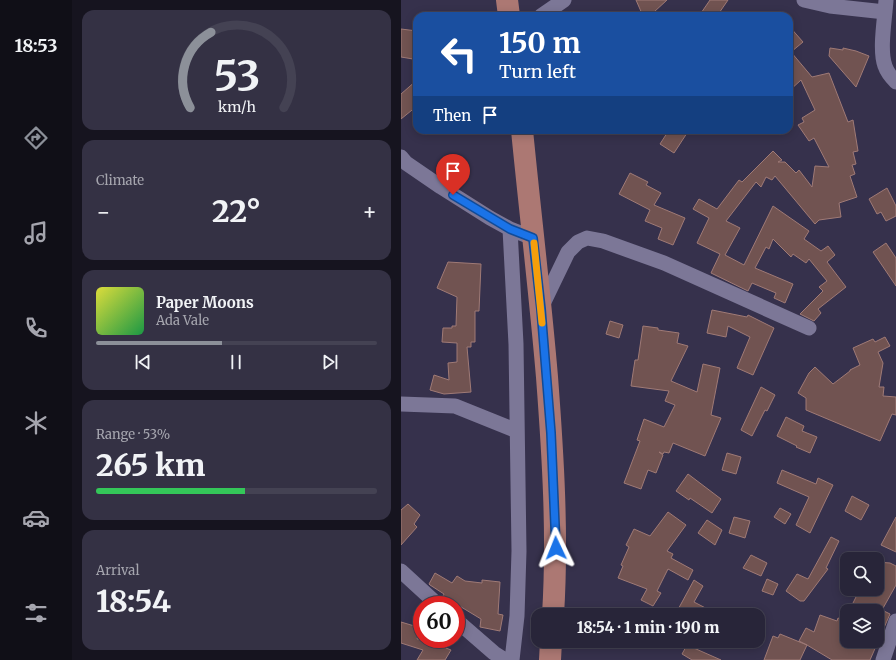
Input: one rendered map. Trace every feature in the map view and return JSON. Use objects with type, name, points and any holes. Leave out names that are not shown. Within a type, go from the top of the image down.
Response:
[{"type":"main road","points":[[507,0],[508,12]]},
{"type":"main road","points":[[522,134],[541,309],[552,456],[556,548],[553,608]]},
{"type":"main road","points":[[550,660],[551,648]]},
{"type":"street","points":[[547,12],[564,0]]},
{"type":"street","points":[[804,0],[830,6],[885,6],[883,55],[885,67],[896,82]]},
{"type":"street","points":[[401,157],[406,163],[441,187],[510,229],[533,238]]},
{"type":"street","points":[[510,229],[516,344],[519,552],[517,616],[512,660]]},
{"type":"street","points":[[541,309],[568,252],[578,242],[587,238],[603,241],[664,262],[809,328]]},
{"type":"street","points":[[401,404],[455,406],[517,431]]},
{"type":"street","points":[[401,571],[429,596]]},
{"type":"street","points":[[883,660],[896,621]]},
{"type":"street","points":[[465,628],[494,653],[505,660]]},
{"type":"building","points":[[636,0],[667,0],[654,12],[641,12]]},
{"type":"building","points":[[710,0],[728,0],[720,12],[702,12]]},
{"type":"building","points":[[401,29],[413,30],[413,59],[401,57]]},
{"type":"building","points":[[793,31],[803,42],[793,50]]},
{"type":"building","points":[[830,48],[843,50],[843,48],[869,56],[856,87],[829,56]]},
{"type":"building","points":[[793,54],[812,77],[829,73],[848,122],[853,120],[858,151],[853,152],[856,164],[852,165],[855,174],[850,176],[857,197],[839,203],[841,217],[819,220],[815,224],[775,176],[772,180],[766,177],[761,187],[756,182],[726,221],[740,228],[725,255],[744,265],[773,206],[809,231],[804,239],[821,251],[828,246],[835,255],[827,262],[846,287],[818,309],[821,313],[814,321],[800,314],[823,291],[819,287],[827,281],[809,259],[806,263],[793,254],[791,257],[773,239],[769,249],[766,247],[755,268],[793,284],[785,303],[774,298],[776,293],[752,283],[748,291],[711,273],[720,254],[697,243],[709,218],[693,209],[699,199],[717,209],[739,180],[742,182],[773,151],[782,160],[778,162],[785,162],[796,173],[799,170],[812,187],[815,166],[829,167],[814,138],[809,141],[798,125],[804,122],[802,118],[815,110],[801,80],[793,87]]},
{"type":"building","points":[[413,84],[413,109],[401,119],[401,94]]},
{"type":"building","points":[[666,134],[686,134],[674,153],[660,144]]},
{"type":"building","points":[[630,173],[648,182],[646,185],[661,193],[654,205],[685,218],[673,245],[658,239],[662,228],[645,221],[650,210],[619,194]]},
{"type":"building","points":[[887,188],[896,206],[896,216],[886,221],[881,212],[877,214],[869,199]]},
{"type":"building","points":[[886,243],[896,258],[896,286],[873,252]]},
{"type":"building","points":[[448,262],[481,264],[479,311],[475,311],[475,342],[471,342],[471,347],[467,347],[471,392],[444,394],[430,390],[434,375],[449,380],[448,363],[457,362],[457,343],[442,342],[443,328],[452,328],[452,326],[456,326],[457,297],[437,288]]},
{"type":"building","points":[[712,310],[747,317],[748,315],[774,328],[753,375],[737,368],[750,337],[728,326],[726,337],[707,333]]},
{"type":"building","points":[[610,321],[623,325],[619,338],[606,334]]},
{"type":"building","points":[[643,326],[679,333],[677,343],[688,346],[671,381],[697,392],[703,364],[720,368],[711,415],[721,418],[705,456],[673,443],[669,453],[664,452],[663,454],[659,452],[663,455],[656,473],[648,470],[641,489],[624,483],[640,441],[637,440],[644,419],[664,427],[675,405],[665,401],[669,391],[631,386],[635,360],[638,360]]},
{"type":"building","points":[[885,337],[890,346],[878,352],[883,363],[879,387],[884,387],[883,396],[896,397],[896,415],[892,414],[880,441],[806,410],[806,398],[798,393],[809,373],[815,367],[833,384],[850,370],[860,365],[853,348],[873,339],[875,342]]},
{"type":"building","points":[[761,387],[775,395],[767,411],[765,410],[752,436],[741,430]]},
{"type":"building","points":[[786,417],[804,426],[802,431],[817,437],[810,453],[777,436]]},
{"type":"building","points":[[727,453],[741,457],[736,474],[722,470]]},
{"type":"building","points":[[782,470],[816,484],[818,478],[833,485],[810,533],[796,525],[809,497],[777,483]]},
{"type":"building","points":[[688,474],[721,499],[712,513],[690,498],[689,500],[676,491]]},
{"type":"building","points":[[852,496],[869,505],[861,520],[845,511]]},
{"type":"building","points":[[408,504],[420,515],[414,524],[417,527],[401,545],[401,510]]},
{"type":"building","points":[[780,508],[791,514],[785,524],[774,517]]},
{"type":"building","points":[[668,512],[686,525],[667,551],[673,554],[671,558],[693,570],[688,580],[668,569],[657,591],[661,593],[653,606],[641,600],[647,589],[618,578],[623,566],[621,565],[629,547],[626,545],[634,529],[650,536]]},
{"type":"building","points":[[734,517],[750,521],[745,538],[729,533]]},
{"type":"building","points":[[896,517],[896,552],[881,545]]},
{"type":"building","points":[[707,520],[722,530],[715,545],[698,533]]},
{"type":"building","points":[[831,537],[839,541],[826,568],[828,569],[804,601],[800,601],[786,591],[797,574],[808,579]]},
{"type":"building","points":[[751,555],[767,563],[761,576],[743,568]]},
{"type":"building","points":[[884,563],[890,563],[896,566],[896,585],[884,606],[884,604],[852,604],[856,596],[884,596]]},
{"type":"building","points":[[435,573],[452,583],[457,576],[465,581],[482,583],[482,580],[500,582],[498,614],[503,615],[500,631],[480,627],[481,619],[465,609],[465,596],[443,596],[444,594],[429,584]]},
{"type":"building","points":[[767,579],[778,584],[773,595],[762,591]]},
{"type":"building","points":[[694,580],[703,586],[694,602],[706,608],[679,608]]},
{"type":"building","points":[[884,611],[890,614],[884,628]]},
{"type":"building","points":[[820,615],[837,621],[838,618],[840,619],[840,648],[875,648],[870,660],[832,660],[799,641],[806,628],[814,632]]},
{"type":"building","points":[[401,622],[413,626],[413,647],[401,643]]},
{"type":"building","points":[[780,634],[807,645],[800,660],[764,660],[773,636],[778,638]]},
{"type":"building","points":[[417,648],[446,648],[451,650],[445,660],[417,660],[423,650]]},
{"type":"building","points":[[685,648],[694,648],[721,660],[692,660],[682,654]]},
{"type":"slow traffic","points":[[534,243],[542,323]]},
{"type":"route","points":[[453,195],[510,229],[533,238],[541,309],[551,433],[556,548]]}]
